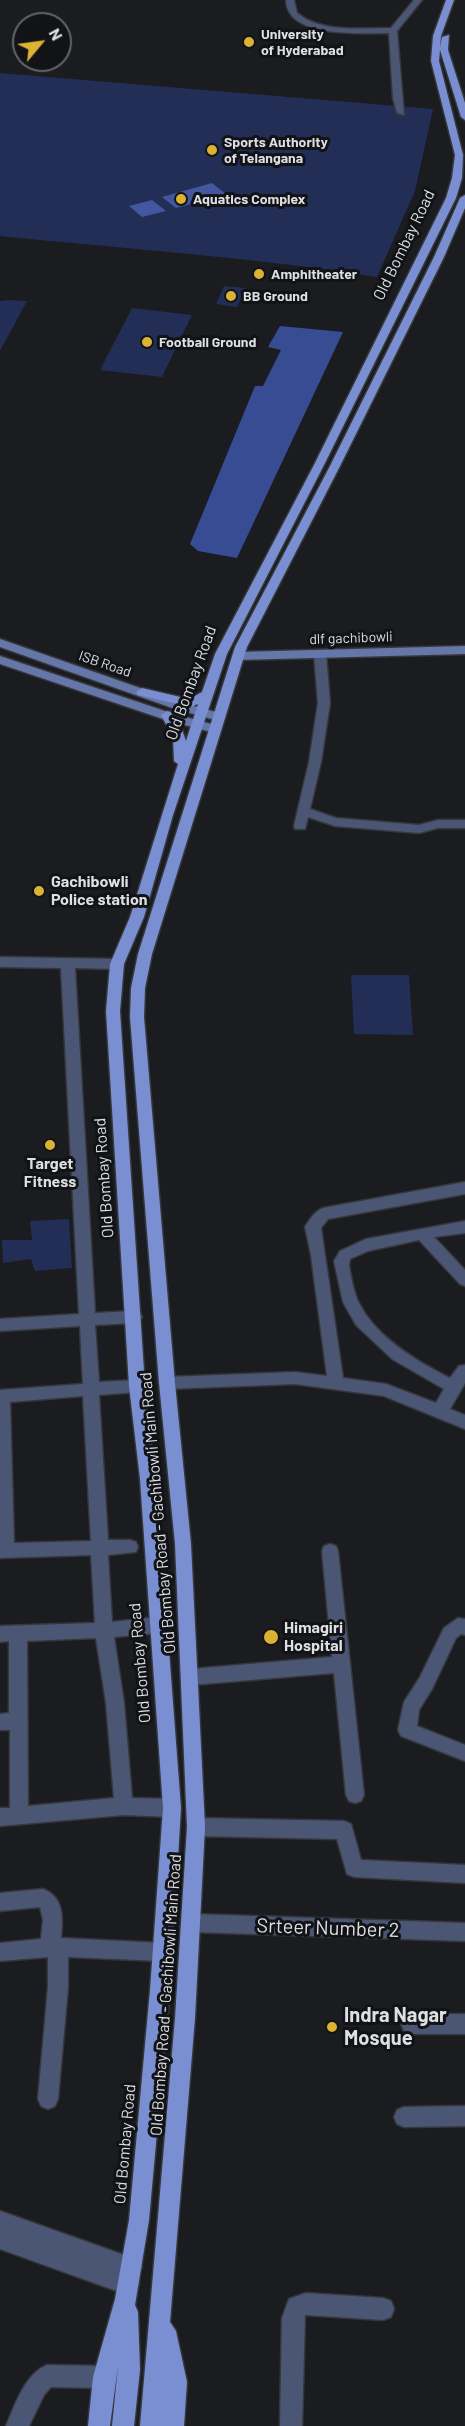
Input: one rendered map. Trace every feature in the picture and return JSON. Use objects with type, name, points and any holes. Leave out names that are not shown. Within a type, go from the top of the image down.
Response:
[{"type":"main road","name":"Old Bombay Road","points":[[99,2426],[104,2378],[129,2283],[140,2220],[172,1808],[148,1479],[137,1386],[113,1011],[117,964],[130,934],[156,858],[180,773],[221,654],[320,463],[451,198],[457,178],[459,154],[435,61],[437,36],[450,0]]},
{"type":"main road","points":[[458,0],[452,14],[444,50],[465,117]]},
{"type":"main road","points":[[198,718],[217,723],[239,652],[336,465],[465,198]]},
{"type":"main road","points":[[416,270],[431,272]]},
{"type":"main road","name":"ISB Road","points":[[0,643],[142,692],[198,718]]},
{"type":"main road","points":[[239,652],[465,643]]},
{"type":"main road","name":"dlf gachibowli","points":[[239,652],[320,654],[465,650]]},
{"type":"main road","name":"ISB Road","points":[[0,660],[166,715],[198,718]]},
{"type":"main road","points":[[142,692],[191,703],[208,694]]},
{"type":"main road","points":[[166,715],[180,735],[180,773]]},
{"type":"main road","name":"Old Bombay Road - Gachibowli Main Road","points":[[151,2426],[162,2317],[192,1923],[196,1827],[191,1677],[183,1544],[167,1383],[137,1017],[138,988],[151,937],[217,723]]},
{"type":"main road","points":[[130,934],[151,937]]},
{"type":"main road","points":[[123,2426],[129,2370],[129,2283]]},
{"type":"main road","points":[[162,2317],[176,2382],[172,2426]]},
{"type":"street","points":[[290,0],[290,11],[297,19],[311,24],[393,31]]},
{"type":"street","points":[[402,114],[397,98],[393,31],[418,0]]},
{"type":"street","points":[[300,826],[315,762],[324,703],[320,654]]},
{"type":"street","points":[[303,812],[335,822],[420,829],[438,824],[465,824]]},
{"type":"street","points":[[0,962],[117,964]]},
{"type":"street","points":[[68,964],[93,1390],[104,1630],[115,1703],[124,1806]]},
{"type":"street","points":[[336,1383],[320,1255],[313,1227],[322,1214],[465,1188]]},
{"type":"street","points":[[453,1386],[426,1374],[405,1361],[378,1337],[353,1307],[341,1264],[352,1250],[385,1241],[465,1227]]},
{"type":"street","points":[[423,1235],[465,1280]]},
{"type":"street","points":[[0,1325],[87,1318],[134,1317]]},
{"type":"street","points":[[440,1412],[453,1386],[465,1371]]},
{"type":"street","points":[[167,1383],[295,1378],[336,1383],[386,1390],[465,1422]]},
{"type":"street","points":[[130,1547],[100,1546],[3,1551],[1,1396],[137,1386]]},
{"type":"street","points":[[330,1551],[355,1795]]},
{"type":"street","points":[[19,1814],[9,1722],[9,1634],[158,1625]]},
{"type":"street","points":[[465,1627],[458,1626],[450,1633],[426,1683],[410,1708],[407,1730],[465,1753]]},
{"type":"street","points":[[191,1677],[342,1664]]},
{"type":"street","points":[[0,1817],[124,1806],[172,1808]]},
{"type":"street","points":[[196,1827],[344,1830],[354,1868],[465,1874]]},
{"type":"street","points":[[0,1902],[44,1898],[50,1901],[52,1908],[58,1987],[48,2099]]},
{"type":"street","name":"Srteer Number 2","points":[[192,1923],[465,1932]]},
{"type":"street","points":[[0,1952],[54,1947],[162,1952]]},
{"type":"street","points":[[411,2024],[465,2024]]},
{"type":"street","points":[[404,2117],[465,2116]]},
{"type":"street","points":[[0,2221],[52,2248],[108,2268],[129,2283]]},
{"type":"street","points":[[0,2239],[52,2248]]},
{"type":"street","points":[[291,2426],[293,2318],[297,2307],[306,2304],[383,2309]]},
{"type":"street","points":[[17,2426],[36,2387],[47,2376],[104,2378]]},
{"type":"shaded area","name":"Sports Authority of Telangana","points":[[0,73],[433,109],[415,191],[377,277],[236,259],[0,236]]},
{"type":"shaded area","points":[[212,183],[227,195],[176,208],[162,197]]},
{"type":"shaded area","points":[[152,200],[166,211],[142,217],[129,206]]},
{"type":"shaded area","name":"BB Ground","points":[[224,286],[246,288],[237,307],[216,304]]},
{"type":"shaded area","points":[[0,301],[27,301],[0,351]]},
{"type":"shaded area","name":"Football Ground","points":[[132,308],[192,315],[162,377],[100,370]]},
{"type":"shaded area","points":[[280,326],[343,332],[237,558],[198,551],[190,544],[255,386],[263,386],[281,350],[268,347]]},
{"type":"shaded area","points":[[351,975],[409,975],[413,1035],[354,1034]]},
{"type":"shaded area","points":[[69,1219],[72,1268],[35,1271],[31,1259],[3,1263],[2,1240],[32,1240],[30,1221]]},
{"type":"place","name":"University of Hyderabad","points":[[249,42]]},
{"type":"place","name":"Sports Authority of Telangana","points":[[212,150]]},
{"type":"place","name":"Aquatics Complex","points":[[181,199]]},
{"type":"place","name":"Amphitheater","points":[[259,274]]},
{"type":"place","name":"BB Ground","points":[[231,296]]},
{"type":"place","name":"Football Ground","points":[[147,342]]},
{"type":"place","name":"Gachibowli Police station","points":[[39,891]]},
{"type":"place","name":"Target Fitness","points":[[50,1145]]},
{"type":"place","name":"Himagiri Hospital","points":[[271,1637]]},
{"type":"place","name":"Indra Nagar Mosque","points":[[332,2027]]}]
